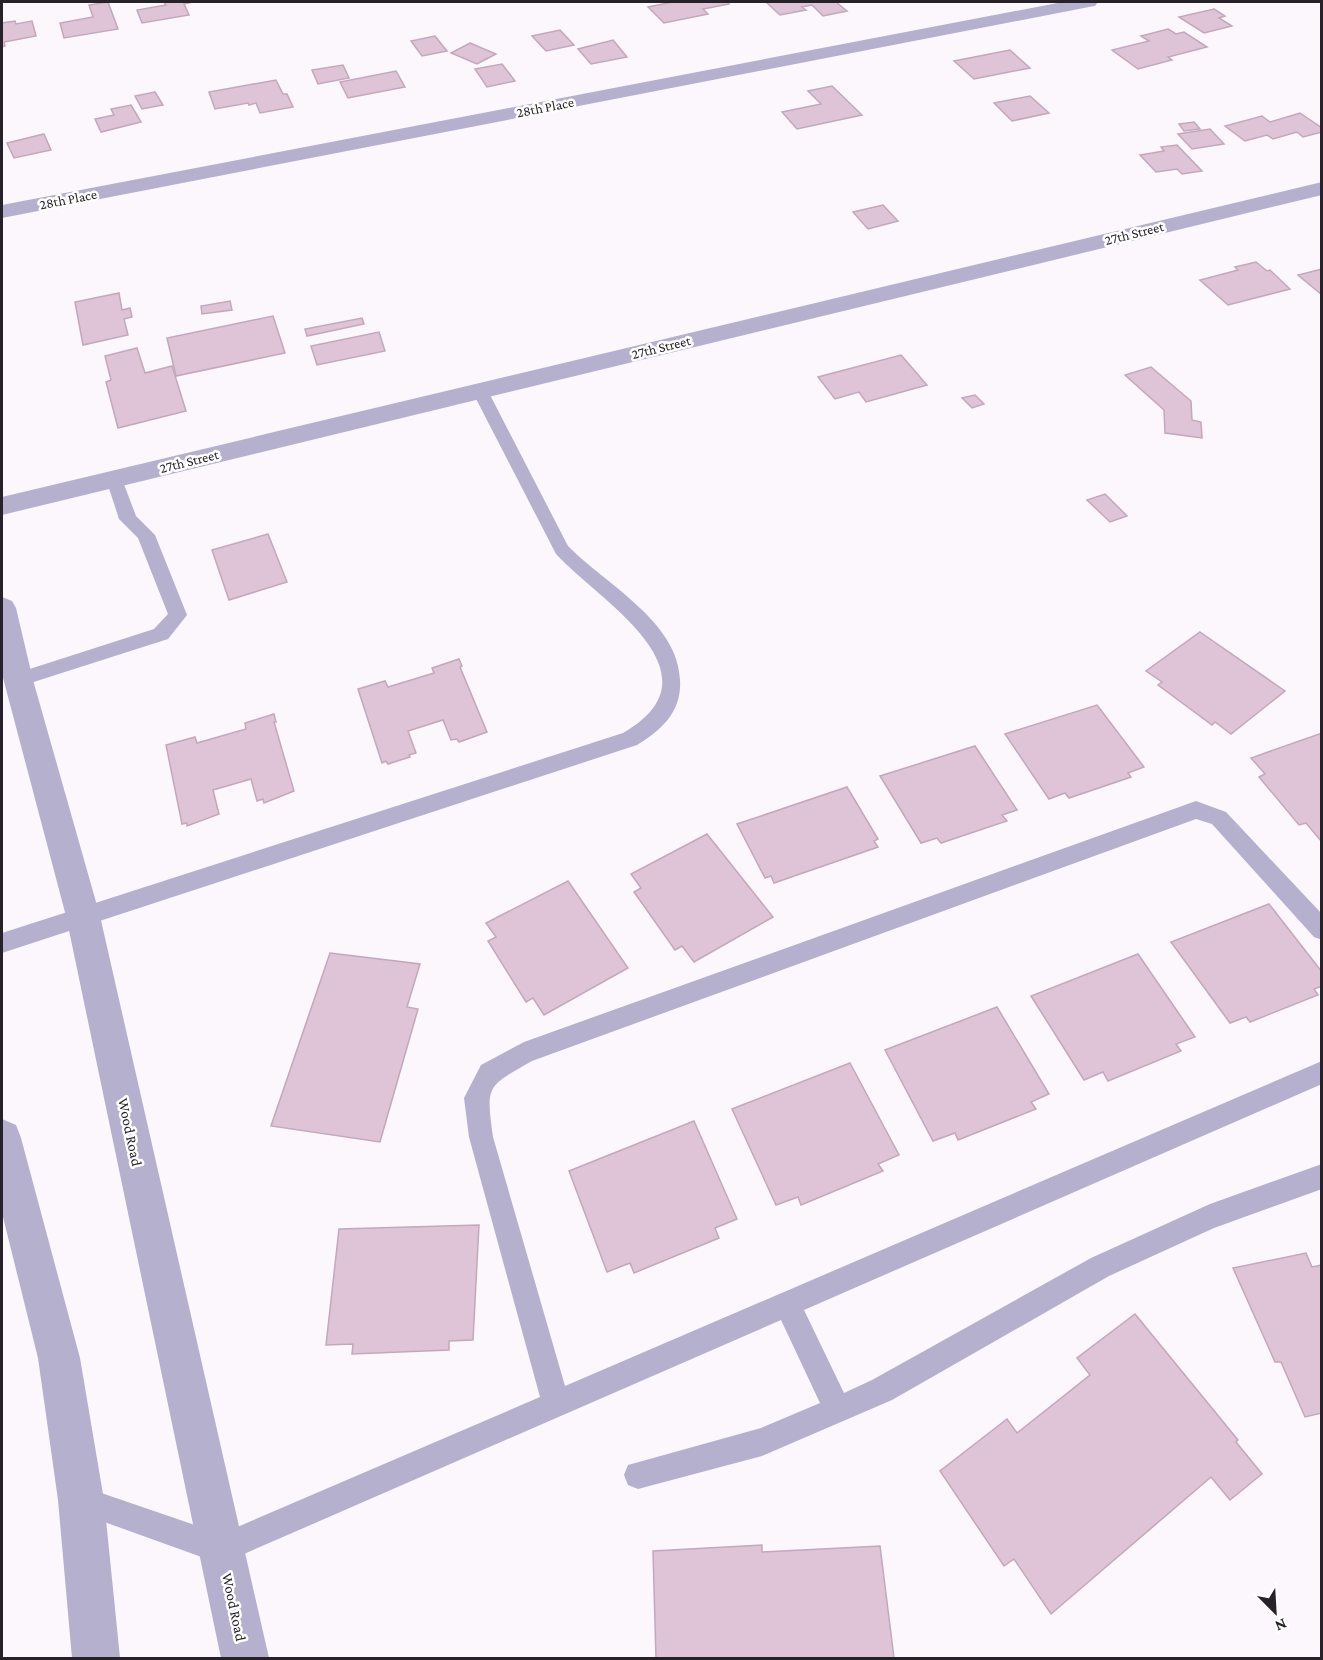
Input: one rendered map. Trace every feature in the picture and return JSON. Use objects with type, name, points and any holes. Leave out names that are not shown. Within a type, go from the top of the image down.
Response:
[{"type":"street","name":"28th Place","points":[[2,212],[1089,2]]},
{"type":"street","name":"27th Street","points":[[2,506],[1322,188]]},
{"type":"street","name":"Wood Road","points":[[2,608],[18,680],[83,916],[245,1659]]},
{"type":"street","points":[[2,1138],[59,1358],[81,1500],[96,1659]]},
{"type":"lane","points":[[2,943],[630,739],[656,724],[669,702],[672,677],[664,651],[641,620],[586,575],[561,549],[480,391]]},
{"type":"lane","points":[[18,680],[161,634],[178,615],[146,535],[128,519],[114,479]]},
{"type":"lane","points":[[556,1404],[482,1137],[476,1098],[489,1073],[524,1053],[1196,810],[1219,818],[1322,930]]},
{"type":"lane","points":[[81,1500],[221,1550],[1322,1072]]},
{"type":"lane","points":[[638,1475],[762,1442],[882,1390],[1100,1267],[1209,1217],[1322,1176]]},
{"type":"lane","points":[[787,1304],[837,1409]]},
{"type":"building","points":[[108,2],[118,29],[64,38],[60,23],[93,17],[89,5]]},
{"type":"building","points":[[164,2],[193,2],[184,4],[189,15],[142,23],[137,10],[166,5]]},
{"type":"building","points":[[673,2],[727,2],[729,4],[703,9],[708,14],[664,23],[648,7]]},
{"type":"building","points":[[766,2],[836,2],[847,11],[823,16],[812,5],[802,7],[806,10],[780,15]]},
{"type":"building","points":[[1214,9],[1225,16],[1219,18],[1232,26],[1204,33],[1179,17]]},
{"type":"building","points":[[15,21],[16,24],[32,21],[36,36],[4,42],[5,46],[2,47],[2,23]]},
{"type":"building","points":[[1168,29],[1176,34],[1184,32],[1207,47],[1168,57],[1172,60],[1138,69],[1112,50],[1149,41],[1141,36]]},
{"type":"building","points":[[560,30],[574,45],[546,51],[532,36]]},
{"type":"building","points":[[435,36],[447,51],[422,56],[411,41]]},
{"type":"building","points":[[613,40],[627,57],[591,64],[578,49]]},
{"type":"building","points":[[470,43],[496,54],[477,64],[451,53]]},
{"type":"building","points":[[1010,50],[1030,68],[974,79],[954,61]]},
{"type":"building","points":[[502,64],[515,81],[487,87],[475,69]]},
{"type":"building","points":[[343,65],[349,78],[318,84],[312,70]]},
{"type":"building","points":[[396,71],[405,87],[348,98],[340,82]]},
{"type":"building","points":[[276,80],[283,94],[287,94],[293,107],[260,113],[256,103],[249,105],[248,103],[215,109],[209,92]]},
{"type":"building","points":[[832,86],[862,115],[797,129],[782,112],[821,104],[808,91]]},
{"type":"building","points":[[155,92],[163,105],[142,109],[135,96]]},
{"type":"building","points":[[1030,96],[1049,113],[1012,121],[994,103]]},
{"type":"building","points":[[131,105],[141,122],[101,132],[95,119],[114,115],[111,109]]},
{"type":"building","points":[[1300,113],[1322,128],[1322,132],[1303,137],[1297,132],[1273,139],[1267,135],[1245,141],[1225,126],[1262,116],[1270,122]]},
{"type":"building","points":[[1194,122],[1200,129],[1184,131],[1179,124]]},
{"type":"building","points":[[1210,129],[1224,144],[1192,149],[1178,134]]},
{"type":"building","points":[[44,134],[51,150],[14,158],[7,143]]},
{"type":"building","points":[[1177,145],[1202,171],[1182,174],[1177,169],[1156,172],[1140,155],[1164,151],[1161,147]]},
{"type":"building","points":[[883,205],[898,221],[868,229],[853,212]]},
{"type":"building","points":[[1256,262],[1267,271],[1270,270],[1290,289],[1228,305],[1200,280],[1238,270],[1235,267]]},
{"type":"building","points":[[1322,269],[1322,295],[1298,275]]},
{"type":"building","points":[[119,293],[122,310],[130,308],[132,317],[124,319],[128,335],[83,345],[75,302]]},
{"type":"building","points":[[230,301],[232,310],[202,314],[201,306]]},
{"type":"building","points":[[273,316],[285,353],[176,376],[167,338]]},
{"type":"building","points":[[362,318],[364,324],[307,336],[305,329]]},
{"type":"building","points":[[379,332],[385,351],[317,365],[311,346]]},
{"type":"building","points":[[137,348],[145,373],[172,366],[186,411],[118,428],[106,382],[111,380],[105,356]]},
{"type":"building","points":[[901,355],[927,385],[866,402],[859,392],[835,399],[818,377]]},
{"type":"building","points":[[1151,367],[1191,401],[1192,420],[1201,422],[1202,438],[1165,433],[1164,410],[1125,375]]},
{"type":"building","points":[[975,395],[984,404],[972,408],[962,398]]},
{"type":"building","points":[[1105,494],[1127,516],[1110,522],[1087,500]]},
{"type":"building","points":[[268,534],[287,582],[229,600],[212,550]]},
{"type":"building","points":[[1200,632],[1285,691],[1231,734],[1215,722],[1212,725],[1158,685],[1162,682],[1146,671]]},
{"type":"building","points":[[459,659],[462,666],[460,667],[487,732],[459,742],[457,739],[451,740],[443,720],[408,731],[416,753],[388,764],[386,761],[382,763],[358,689],[385,681],[388,687],[434,673],[432,668]]},
{"type":"building","points":[[1097,705],[1144,767],[1128,773],[1131,777],[1069,798],[1065,793],[1049,799],[1005,734]]},
{"type":"building","points":[[274,714],[276,722],[274,722],[294,791],[264,803],[263,799],[257,801],[251,779],[213,790],[219,814],[187,826],[187,823],[182,824],[166,745],[195,737],[197,743],[246,729],[245,723]]},
{"type":"building","points":[[1322,733],[1321,841],[1306,823],[1299,825],[1259,777],[1265,774],[1251,758]]},
{"type":"building","points":[[975,746],[1017,810],[1002,815],[1007,821],[941,843],[937,838],[921,843],[880,776]]},
{"type":"building","points":[[847,787],[878,839],[874,841],[878,847],[774,883],[771,876],[765,878],[737,824]]},
{"type":"building","points":[[707,834],[773,917],[694,962],[682,946],[675,950],[634,892],[641,888],[631,874]]},
{"type":"building","points":[[568,881],[628,968],[544,1015],[533,998],[526,1002],[488,941],[496,937],[486,923]]},
{"type":"building","points":[[1269,904],[1322,972],[1322,986],[1314,989],[1318,995],[1250,1022],[1246,1017],[1230,1023],[1171,942]]},
{"type":"building","points":[[330,953],[420,964],[407,1007],[418,1009],[380,1142],[271,1126]]},
{"type":"building","points":[[1138,954],[1195,1037],[1176,1044],[1181,1051],[1108,1081],[1103,1072],[1084,1080],[1031,996]]},
{"type":"building","points":[[997,1007],[1049,1094],[1031,1102],[1036,1109],[958,1140],[955,1133],[933,1141],[885,1050]]},
{"type":"building","points":[[850,1063],[899,1155],[878,1164],[883,1171],[801,1205],[798,1197],[776,1205],[732,1109]]},
{"type":"building","points":[[694,1121],[737,1219],[715,1228],[719,1238],[634,1273],[630,1263],[607,1272],[569,1171]]},
{"type":"building","points":[[479,1225],[473,1340],[449,1341],[449,1350],[352,1354],[353,1344],[326,1345],[339,1229]]},
{"type":"building","points":[[1306,1253],[1312,1267],[1322,1265],[1322,1413],[1305,1417],[1281,1362],[1275,1362],[1233,1268]]},
{"type":"building","points":[[1135,1314],[1238,1440],[1236,1442],[1262,1474],[1230,1500],[1211,1477],[1051,1614],[1014,1559],[1004,1566],[940,1471],[1007,1419],[1017,1433],[1090,1375],[1077,1358]]},
{"type":"building","points":[[762,1545],[762,1552],[880,1546],[894,1658],[656,1658],[653,1551]]}]
